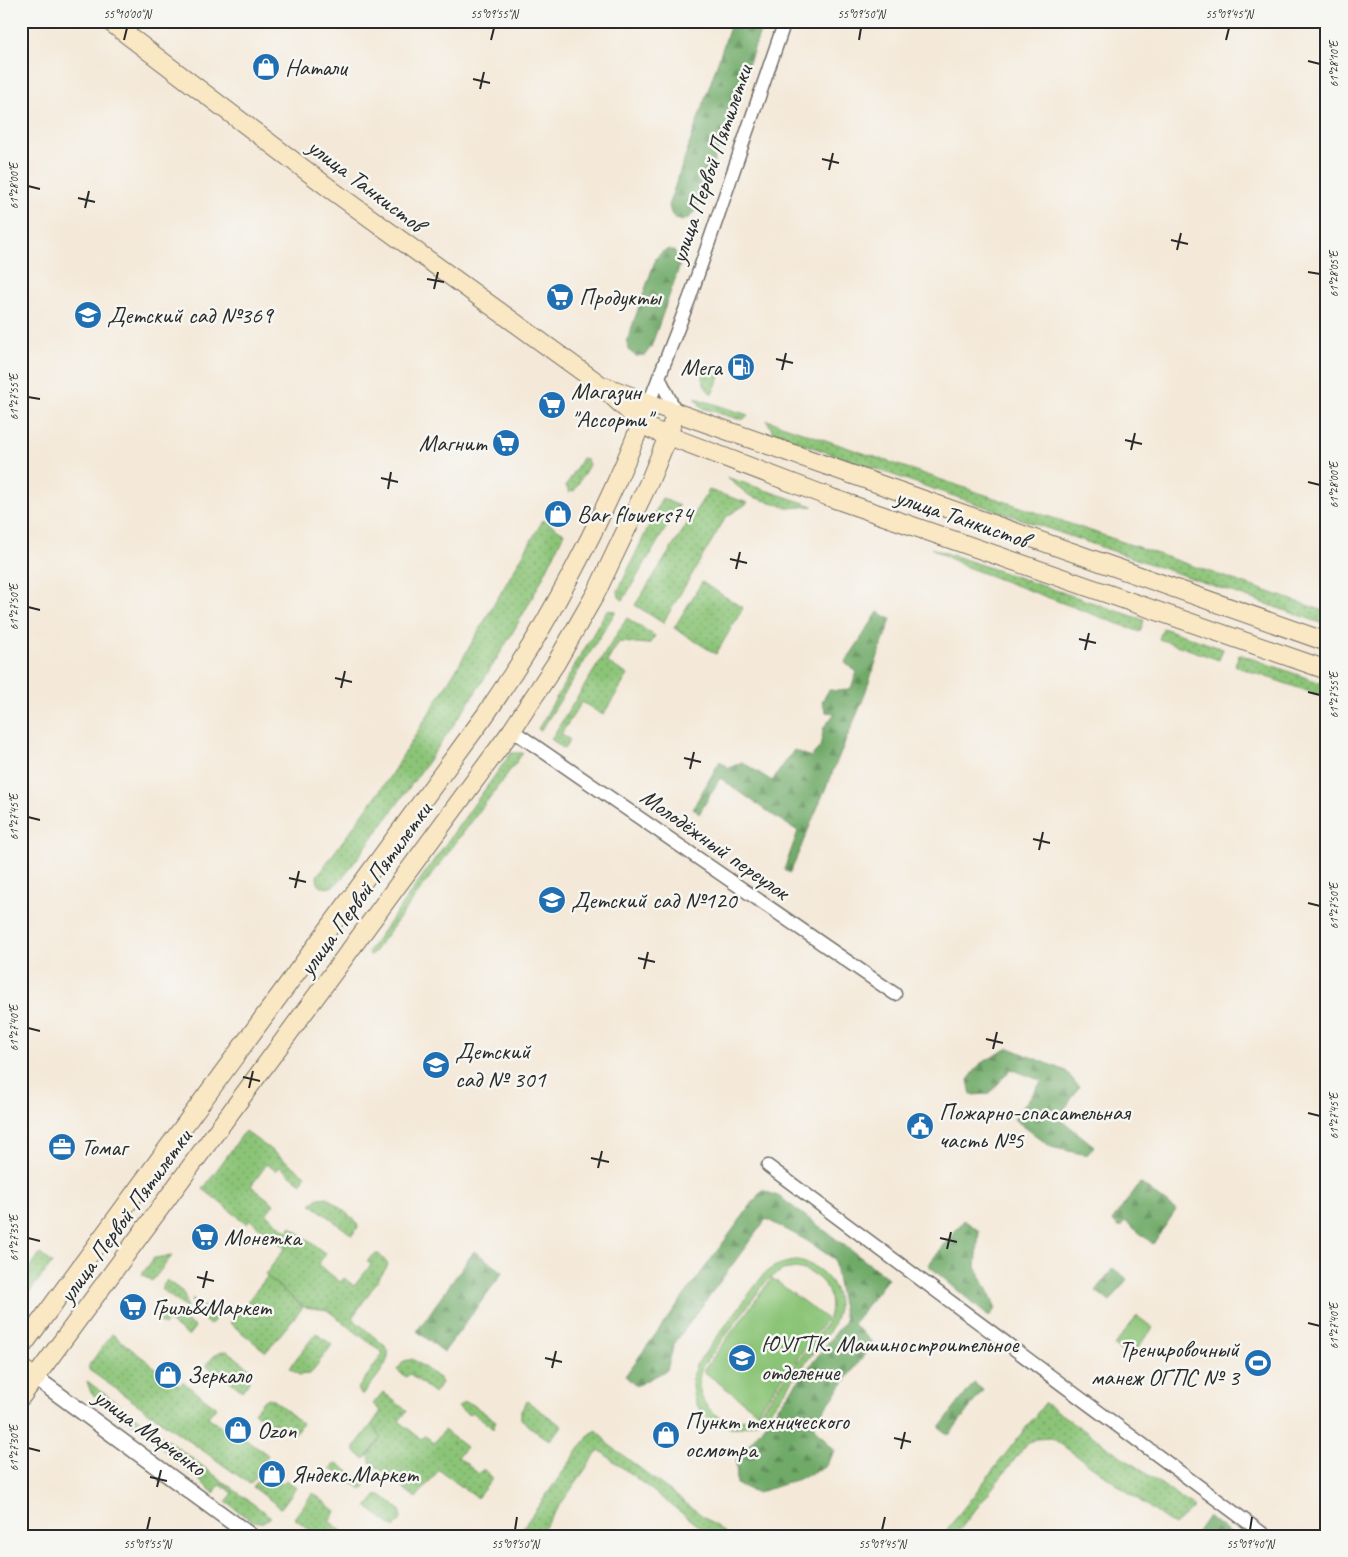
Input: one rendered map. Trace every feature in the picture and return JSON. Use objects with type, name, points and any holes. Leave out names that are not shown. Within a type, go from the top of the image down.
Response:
[{"type":"main road","name":"улица Танкистов","points":[[108,21],[333,191],[598,383],[641,423],[668,436],[832,498],[1327,670]]},
{"type":"main road","name":"улица Танкистов","points":[[598,383],[649,403],[1327,642]]},
{"type":"main road","name":"улица Первой Пятилетки","points":[[21,1348],[486,714],[537,636],[577,564],[622,468],[649,403]]},
{"type":"main road","name":"улица Первой Пятилетки","points":[[21,1398],[512,730],[556,663],[596,593],[650,480],[676,412]]},
{"type":"main road","name":"улица Марченко","points":[[21,1368],[36,1378]]},
{"type":"street","name":"улица Первой Пятилетки","points":[[649,403],[690,297],[785,21]]},
{"type":"street","points":[[660,377],[676,412]]},
{"type":"street","name":"Молодёжный переулок","points":[[512,730],[895,994]]},
{"type":"street","points":[[768,1166],[1266,1536]]},
{"type":"street","name":"улица Марченко","points":[[36,1378],[251,1536]]},
{"type":"green space","points":[[732,21],[764,21],[696,211],[682,221],[672,215],[669,203]]},
{"type":"green space","points":[[669,249],[675,252],[680,259],[679,268],[651,347],[645,355],[636,356],[628,350],[627,341],[656,258],[662,252]]},
{"type":"green space","points":[[709,365],[722,365],[722,372],[712,394],[706,388],[703,380],[704,373]]},
{"type":"green space","points":[[695,398],[748,415],[744,419],[738,419],[702,408]]},
{"type":"green space","points":[[767,420],[1327,612],[1327,625],[783,437],[773,432]]},
{"type":"green space","points":[[582,458],[587,459],[589,465],[574,491],[569,492],[566,486]]},
{"type":"green space","points":[[726,477],[813,506],[789,508],[750,496]]},
{"type":"green space","points":[[709,490],[748,503],[726,517],[663,623],[635,605]]},
{"type":"green space","points":[[662,498],[679,506],[623,600],[619,597],[618,591]]},
{"type":"green space","points":[[543,520],[564,533],[542,579],[492,667],[435,752],[345,875],[333,886],[326,888],[318,885],[317,876],[387,781],[460,663]]},
{"type":"green space","points":[[931,548],[1144,620],[1140,632],[964,566]]},
{"type":"green space","points":[[702,582],[743,608],[716,654],[674,628]]},
{"type":"green space","points":[[607,610],[616,611],[541,731],[538,729]]},
{"type":"green space","points":[[878,612],[891,619],[862,702],[790,873],[784,870],[798,831],[720,778],[699,814],[693,808],[720,761],[729,768],[742,762],[772,781],[794,750],[811,757],[820,747],[824,727],[835,713],[826,712],[822,701],[829,690],[841,691],[851,688],[857,672],[845,663]]},
{"type":"green space","points":[[627,618],[655,636],[649,644],[619,642],[607,662],[628,675],[603,715],[582,702],[561,734],[570,740],[564,749],[551,739]]},
{"type":"green space","points":[[1163,628],[1223,649],[1219,660],[1159,639]]},
{"type":"green space","points":[[1239,654],[1327,685],[1327,698],[1235,666]]},
{"type":"green space","points":[[511,753],[523,753],[371,956],[368,952]]},
{"type":"green space","points":[[1009,1048],[1066,1071],[1079,1087],[1059,1118],[1094,1146],[1087,1155],[1051,1147],[1014,1119],[1042,1081],[1011,1069],[989,1094],[971,1095],[968,1080],[981,1063]]},
{"type":"green space","points":[[245,1131],[305,1175],[302,1184],[280,1167],[276,1171],[267,1164],[251,1186],[274,1204],[266,1214],[287,1231],[291,1227],[326,1254],[318,1264],[340,1282],[344,1278],[354,1286],[371,1265],[367,1261],[375,1254],[379,1254],[388,1264],[352,1318],[385,1346],[388,1354],[384,1366],[363,1395],[357,1390],[383,1353],[327,1310],[304,1307],[269,1278],[303,1307],[266,1352],[230,1323],[267,1277],[265,1275],[285,1248],[250,1220],[247,1224],[203,1189]]},
{"type":"green space","points":[[1140,1183],[1176,1210],[1153,1244],[1125,1221],[1120,1228],[1112,1221]]},
{"type":"green space","points":[[762,1190],[780,1197],[888,1278],[853,1324],[873,1343],[813,1425],[835,1451],[825,1467],[796,1480],[757,1493],[737,1484],[736,1461],[845,1321],[834,1259],[806,1240],[766,1219],[674,1344],[667,1370],[636,1386],[625,1376]]},
{"type":"green space","points":[[327,1197],[356,1221],[358,1227],[352,1235],[311,1204],[319,1198]]},
{"type":"green space","points":[[964,1220],[979,1231],[976,1267],[996,1308],[989,1317],[928,1265]]},
{"type":"green space","points":[[474,1251],[503,1272],[444,1352],[417,1331]]},
{"type":"green space","points":[[40,1254],[52,1263],[21,1303],[21,1278]]},
{"type":"green space","points":[[172,1256],[152,1281],[142,1274],[154,1258]]},
{"type":"green space","points":[[797,1261],[816,1268],[831,1282],[838,1300],[838,1310],[833,1325],[782,1396],[764,1417],[749,1425],[735,1428],[721,1425],[709,1419],[700,1409],[694,1397],[692,1382],[696,1365],[764,1274],[775,1266]],"holes":[[[796,1268],[806,1271],[821,1281],[829,1295],[831,1304],[827,1323],[761,1410],[749,1418],[736,1420],[725,1419],[714,1413],[706,1405],[701,1394],[699,1381],[702,1367],[767,1280],[783,1270]]]},
{"type":"green space","points":[[1113,1268],[1127,1279],[1110,1302],[1096,1291]]},
{"type":"green space","points":[[772,1278],[827,1319],[757,1412],[703,1371]]},
{"type":"green space","points":[[167,1280],[184,1293],[187,1309],[161,1289]]},
{"type":"green space","points":[[192,1298],[217,1317],[210,1325],[195,1313]]},
{"type":"green space","points":[[172,1312],[195,1327],[188,1336],[168,1321],[164,1325],[155,1319]]},
{"type":"green space","points":[[1137,1316],[1153,1328],[1130,1358],[1114,1346]]},
{"type":"green space","points":[[316,1333],[332,1345],[310,1374],[299,1375],[289,1368]]},
{"type":"green space","points":[[112,1334],[179,1386],[183,1382],[216,1407],[208,1417],[232,1434],[235,1431],[268,1455],[260,1467],[262,1469],[250,1484],[89,1370],[89,1365]]},
{"type":"green space","points":[[227,1351],[252,1372],[248,1383],[242,1391],[219,1372],[217,1374],[206,1365],[217,1354]]},
{"type":"green space","points":[[413,1359],[440,1379],[442,1383],[434,1393],[410,1374],[406,1377],[397,1370],[404,1361]]},
{"type":"green space","points":[[87,1381],[271,1517],[260,1522],[242,1514],[226,1502],[233,1493],[220,1484],[214,1493],[145,1433],[91,1393]]},
{"type":"green space","points":[[974,1383],[983,1390],[949,1435],[939,1428]]},
{"type":"green space","points":[[383,1392],[407,1411],[399,1421],[421,1439],[425,1435],[434,1443],[444,1430],[466,1447],[458,1457],[479,1474],[483,1469],[493,1478],[477,1498],[439,1470],[416,1498],[370,1462],[369,1455],[381,1438],[372,1424],[381,1411],[373,1404]]},
{"type":"green space","points":[[269,1398],[302,1423],[293,1436],[275,1422],[271,1426],[254,1412],[264,1400]]},
{"type":"green space","points":[[527,1401],[562,1426],[550,1440],[539,1434],[521,1419],[521,1411]]},
{"type":"green space","points":[[464,1402],[472,1404],[496,1421],[493,1429],[472,1412],[469,1415],[458,1407]]},
{"type":"green space","points":[[1045,1403],[1194,1507],[1174,1525],[1052,1438],[1036,1439],[1026,1445],[955,1536],[942,1536]]},
{"type":"green space","points":[[372,1424],[381,1438],[365,1459],[355,1452],[355,1446]]},
{"type":"green space","points":[[597,1430],[608,1444],[729,1536],[712,1536],[599,1450],[538,1536],[517,1536],[590,1434]]},
{"type":"green space","points":[[337,1463],[364,1483],[365,1485],[362,1490],[340,1473],[330,1468]]},
{"type":"green space","points":[[265,1471],[282,1484],[286,1480],[296,1488],[281,1508],[253,1487]]},
{"type":"green space","points":[[313,1493],[336,1511],[329,1521],[348,1536],[318,1536],[294,1518]]},
{"type":"green space","points":[[377,1495],[381,1495],[400,1510],[401,1519],[394,1528],[367,1507]]},
{"type":"green space","points":[[1208,1516],[1233,1536],[1194,1536]]},
{"type":"place","name":"Натали","points":[[266,67]]},
{"type":"place","name":"Продукты","points":[[560,297]]},
{"type":"place","name":"Детский сад №369","points":[[88,315]]},
{"type":"place","name":"Мега","points":[[741,367]]},
{"type":"place","name":"Магазин \"Ассорти\"","points":[[552,405]]},
{"type":"place","name":"Магнит","points":[[506,443]]},
{"type":"place","name":"Bar flowers74","points":[[558,514]]},
{"type":"place","name":"Детский сад №120","points":[[552,900]]},
{"type":"place","name":"Детский сад № 301","points":[[436,1065]]},
{"type":"place","name":"Пожарно-спасательная часть №5","points":[[920,1126]]},
{"type":"place","name":"Томаг","points":[[62,1147]]},
{"type":"place","name":"Монетка","points":[[205,1237]]},
{"type":"place","name":"Гриль&Маркет","points":[[133,1307]]},
{"type":"place","name":"ЮУГТК. Машиностроительное отделение","points":[[742,1358]]},
{"type":"place","name":"Тренировочный манеж ОГПС № 3","points":[[1258,1363]]},
{"type":"place","name":"Зеркало","points":[[168,1375]]},
{"type":"place","name":"Ozon","points":[[238,1430]]},
{"type":"place","name":"Пункт технического осмотра","points":[[666,1435]]},
{"type":"place","name":"Яндекс.Маркет","points":[[272,1474]]}]
